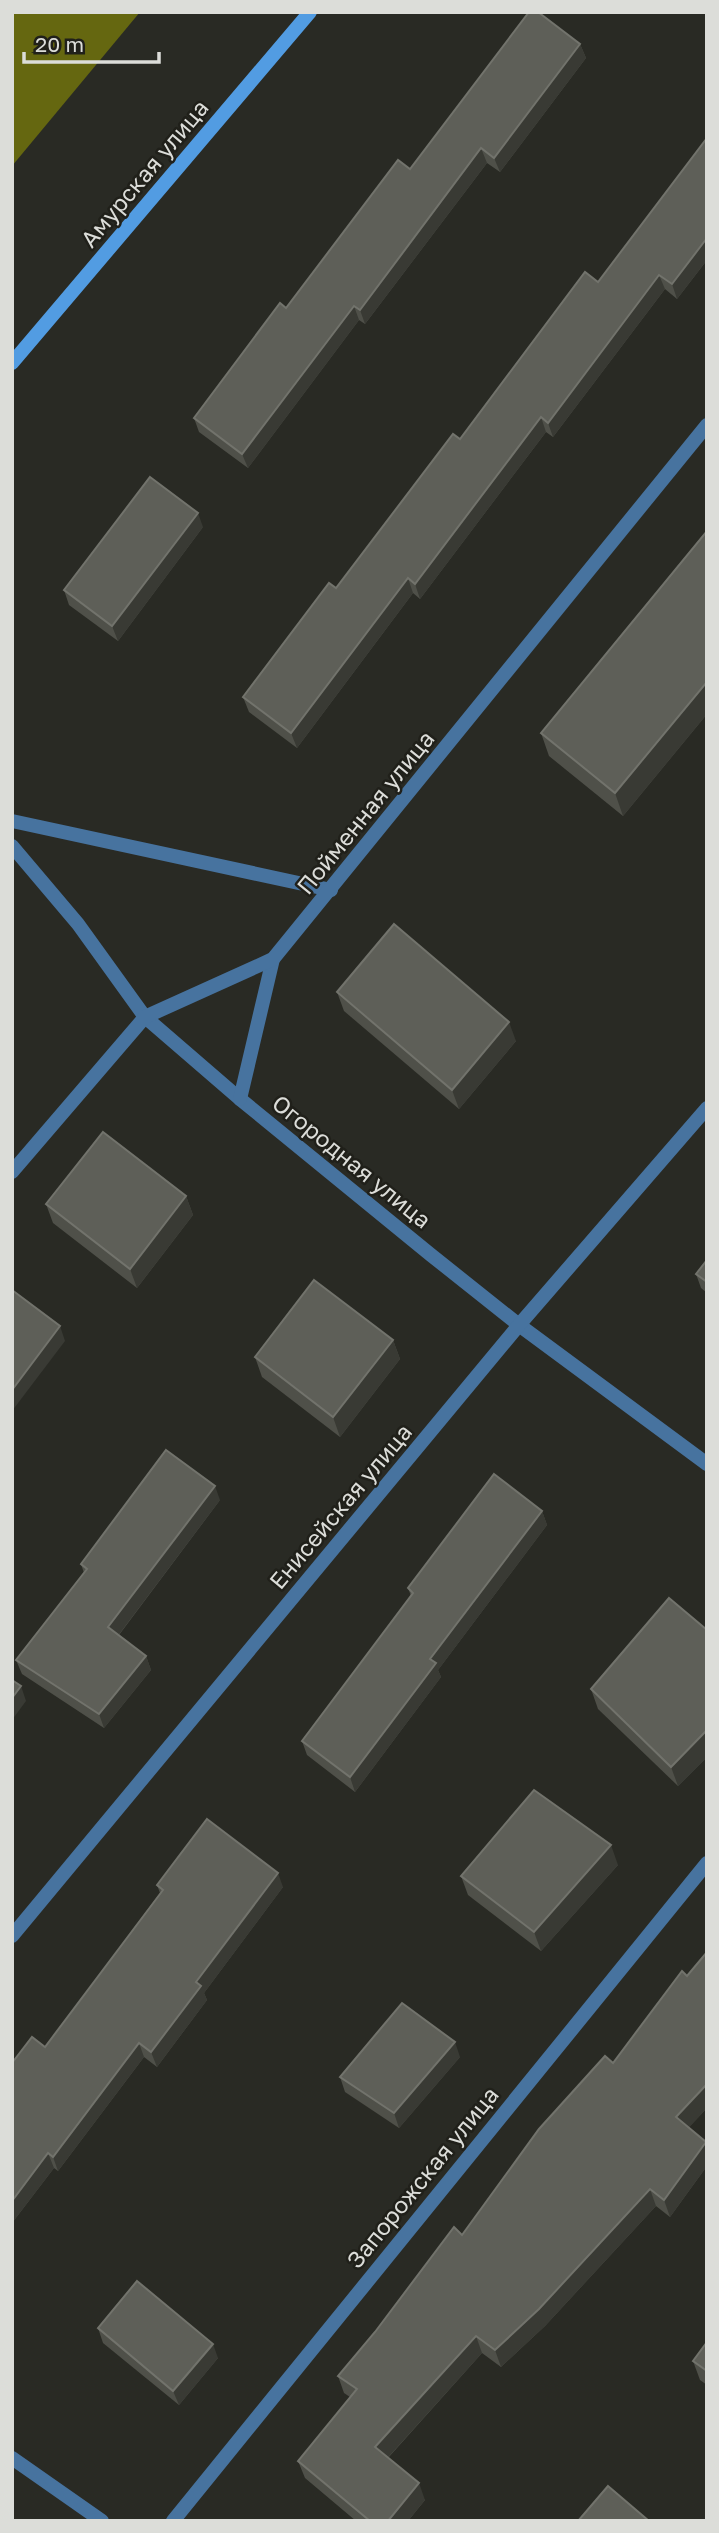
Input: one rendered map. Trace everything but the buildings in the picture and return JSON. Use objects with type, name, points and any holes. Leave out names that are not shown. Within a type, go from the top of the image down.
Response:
[{"type":"street","name":"Амурская улица","points":[[12,363],[310,12]]},
{"type":"street","name":"Пойменная улица","points":[[12,1172],[145,1017],[273,959],[707,425]]},
{"type":"street","points":[[12,821],[331,890]]},
{"type":"street","name":"Огородная улица","points":[[12,846],[78,924],[145,1017],[240,1099],[519,1325],[707,1464]]},
{"type":"street","points":[[240,1099],[273,959]]},
{"type":"street","name":"Енисейская улица","points":[[12,1936],[519,1325],[707,1108]]},
{"type":"street","name":"Запорожская улица","points":[[173,2521],[707,1863]]},
{"type":"street","points":[[12,2458],[102,2521]]},
{"type":"shaded area","points":[[12,12],[140,12],[12,166]]}]
